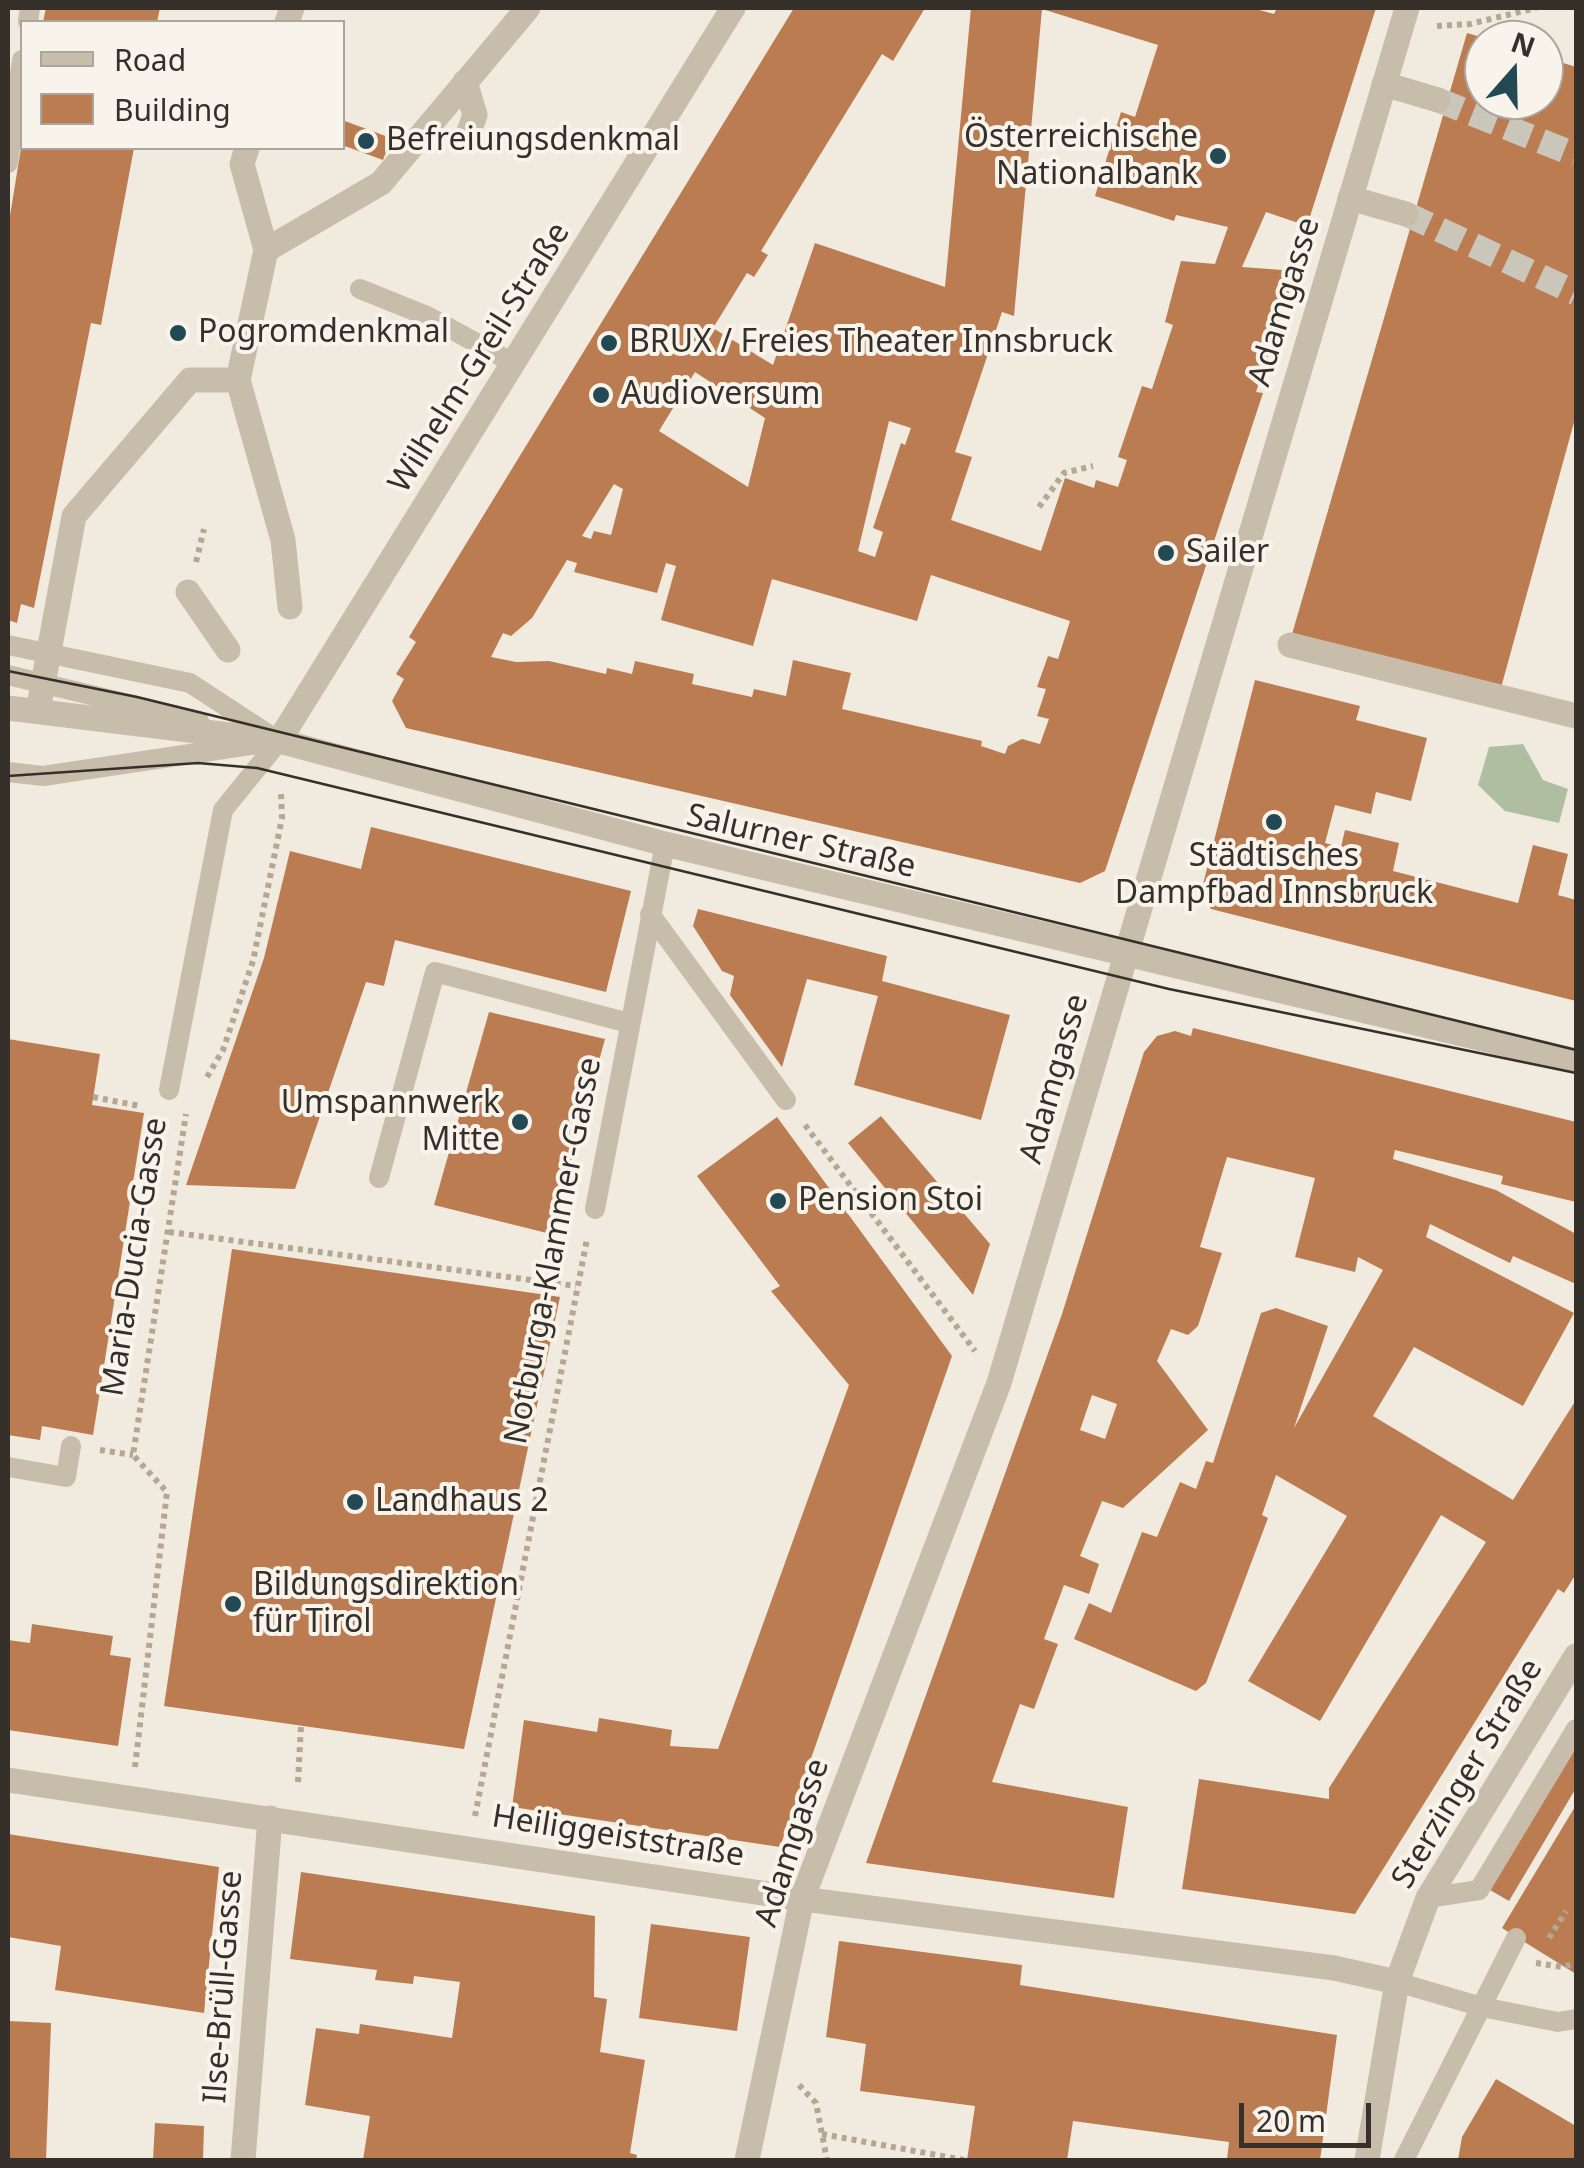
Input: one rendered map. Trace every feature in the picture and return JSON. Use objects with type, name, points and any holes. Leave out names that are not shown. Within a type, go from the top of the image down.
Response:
[{"type":"street","points":[[266,250],[381,184],[528,8]]},
{"type":"street","name":"Wilhelm-Greil-Straße","points":[[279,741],[733,8]]},
{"type":"street","name":"Adamgasse","points":[[747,2160],[802,1898],[999,1383],[1407,8]]},
{"type":"street","points":[[465,82],[475,115],[466,138]]},
{"type":"street","points":[[1384,84],[1438,100]]},
{"type":"street","points":[[247,150],[242,164],[266,250],[238,380],[283,540],[290,607]]},
{"type":"street","points":[[1350,198],[1406,214]]},
{"type":"street","points":[[38,711],[74,516],[190,380],[238,380]]},
{"type":"street","points":[[188,592],[228,650]]},
{"type":"street","points":[[1290,645],[1576,716]]},
{"type":"street","name":"Salurner Straße","points":[[8,708],[279,741],[665,844],[1576,1061]]},
{"type":"street","name":"Sterzinger Straße","points":[[1367,2160],[1397,1982],[1428,1898],[1576,1656]]},
{"type":"street","name":"Heiliggeiststraße","points":[[8,1780],[802,1898],[1334,1968],[1397,1982]]},
{"type":"street","name":"Ilse-Brüll-Gasse","points":[[243,2160],[270,1818]]},
{"type":"lane","points":[[8,163],[20,75]]},
{"type":"lane","points":[[360,288],[427,316],[515,364]]},
{"type":"lane","points":[[8,645],[190,682],[279,741]]},
{"type":"lane","points":[[8,675],[279,741]]},
{"type":"lane","points":[[8,772],[43,776],[279,741]]},
{"type":"lane","name":"Maria-Ducia-Gasse","points":[[170,1090],[223,810],[279,741]]},
{"type":"lane","name":"Notburga-Klammer-Gasse","points":[[594,1209],[665,844]]},
{"type":"lane","points":[[650,914],[786,1100]]},
{"type":"lane","points":[[378,1178],[434,972],[630,1023]]},
{"type":"lane","points":[[8,1467],[66,1477],[72,1446]]},
{"type":"lane","points":[[1428,1898],[1479,1890],[1576,1729]]},
{"type":"lane","points":[[1404,2160],[1516,1938]]},
{"type":"lane","points":[[1397,1982],[1482,2007],[1558,2022],[1576,2019]]},
{"type":"path","points":[[1486,20],[1536,8]]},
{"type":"path","points":[[1040,507],[1064,473],[1093,466]]},
{"type":"path","name":"Maria-Ducia-Gasse","points":[[204,1082],[222,1050],[256,948],[282,818],[279,741]]},
{"type":"path","name":"Maria-Ducia-Gasse","points":[[133,1456],[186,1114],[195,1098]]},
{"type":"path","points":[[786,1100],[999,1383]]},
{"type":"path","name":"Notburga-Klammer-Gasse","points":[[469,1847],[594,1209]]},
{"type":"path","points":[[168,1232],[576,1286]]},
{"type":"path","points":[[108,1451],[133,1456],[167,1492],[132,1798]]},
{"type":"path","points":[[298,1782],[300,1726]]},
{"type":"path","points":[[1535,1962],[1562,1967],[1576,1962]]},
{"type":"path","points":[[769,2054],[816,2103],[827,2160]]},
{"type":"path","points":[[822,2134],[964,2160]]},
{"type":"green space","points":[[1523,744],[1543,780],[1568,789],[1559,823],[1505,811],[1478,785],[1489,747]]},
{"type":"building","points":[[46,8],[160,8],[157,20],[43,20]]},
{"type":"building","points":[[794,8],[925,8],[893,61],[882,54],[761,251],[768,255],[754,277],[747,273],[713,328],[773,365],[815,243],[945,287],[971,8],[1252,8],[1274,14],[1277,8],[1376,8],[1307,226],[1266,212],[1242,267],[1296,271],[1256,392],[1263,393],[1105,871],[1080,883],[406,728],[392,701],[404,679],[396,674],[416,642],[409,637]],"holes":[[[1042,9],[1158,45],[1135,117],[1121,112],[1095,196],[1174,221],[1176,215],[1228,227],[1215,264],[1181,261],[1165,322],[1173,325],[1152,389],[1142,386],[1118,457],[1127,460],[1118,487],[1096,480],[1094,488],[1065,478],[1041,551],[951,520],[972,457],[955,452],[1002,312],[1014,316]],[[695,372],[765,418],[748,487],[659,431]],[[889,421],[911,428],[905,445],[901,443],[873,528],[883,532],[875,557],[858,551]],[[614,484],[623,489],[611,535],[594,531],[591,539],[582,536]],[[567,560],[577,563],[574,572],[657,593],[666,563],[676,566],[661,620],[753,646],[772,579],[917,621],[931,575],[1070,621],[1058,659],[1048,656],[1037,687],[1046,689],[1037,716],[1049,719],[1040,744],[1022,739],[1008,746],[1005,754],[981,746],[982,741],[842,709],[851,673],[793,660],[786,696],[754,689],[752,697],[692,684],[694,674],[635,661],[632,674],[607,668],[606,674],[549,661],[516,662],[491,657],[503,633],[511,636],[532,618]]]},
{"type":"building","points":[[1464,43],[1464,120],[1564,120],[1564,63],[1576,67],[1576,415],[1499,695],[1290,641]]},
{"type":"building","name":"Befreiungsdenkmal","points":[[345,121],[391,138],[383,160],[345,146]]},
{"type":"building","points":[[21,150],[134,150],[101,325],[91,323],[34,608],[21,604],[17,623],[8,620],[8,228]]},
{"type":"building","name":"Städtisches Dampfbad Innsbruck","points":[[1255,680],[1360,706],[1356,720],[1427,738],[1411,801],[1376,792],[1371,814],[1335,805],[1325,843],[1341,847],[1345,830],[1399,843],[1393,871],[1518,903],[1533,845],[1568,854],[1558,895],[1576,900],[1576,1001],[1211,909],[1201,892]]},
{"type":"building","points":[[371,827],[631,891],[606,992],[395,940],[384,986],[366,982],[295,1189],[186,1185],[264,958],[290,851],[361,869]]},
{"type":"building","points":[[698,909],[887,956],[882,981],[1010,1015],[981,1120],[854,1085],[878,996],[807,979],[782,1067],[730,995],[734,976],[722,971],[693,926]]},
{"type":"building","name":"Umspannwerk Mitte","points":[[489,1012],[605,1039],[551,1234],[434,1205]]},
{"type":"building","points":[[1193,1028],[1576,1122],[1576,1202],[1501,1184],[1503,1176],[1395,1150],[1393,1159],[1496,1190],[1576,1234],[1576,1284],[1513,1256],[1510,1263],[1430,1224],[1426,1237],[1574,1313],[1523,1406],[1414,1347],[1373,1416],[1513,1500],[1576,1400],[1576,1574],[1564,1593],[1558,1589],[1355,1914],[1182,1889],[1199,1779],[1329,1799],[1329,1788],[1486,1542],[1441,1515],[1320,1721],[1248,1681],[1347,1516],[1276,1475],[1262,1515],[1268,1518],[1206,1683],[1196,1691],[1074,1639],[1089,1603],[1111,1613],[1142,1532],[1157,1537],[1180,1482],[1196,1489],[1206,1461],[1213,1463],[1261,1313],[1276,1308],[1328,1326],[1294,1428],[1383,1270],[1358,1257],[1355,1272],[1295,1257],[1315,1178],[1227,1157],[1200,1247],[1222,1253],[1198,1326],[1188,1335],[1171,1329],[1157,1361],[1208,1430],[1123,1508],[1102,1501],[1080,1556],[1099,1564],[1089,1594],[1064,1585],[1044,1639],[1058,1644],[1034,1709],[1020,1704],[992,1782],[1128,1807],[1114,1898],[866,1863],[1062,1314],[1144,1052],[1157,1036],[1175,1031],[1191,1036]],"holes":[[[1092,1395],[1117,1404],[1105,1439],[1080,1430]]]},
{"type":"building","points":[[8,1039],[100,1054],[92,1105],[144,1113],[93,1435],[42,1426],[40,1440],[8,1435]]},
{"type":"building","points":[[881,1116],[990,1244],[973,1295],[848,1143]]},
{"type":"building","points":[[777,1117],[952,1356],[780,1847],[512,1807],[524,1720],[597,1732],[599,1718],[672,1730],[670,1746],[718,1749],[849,1385],[771,1291],[780,1286],[697,1176]]},
{"type":"building","name":"Landhaus 2","points":[[232,1249],[560,1297],[464,1749],[164,1706]]},
{"type":"building","points":[[32,1624],[113,1636],[110,1655],[131,1658],[118,1746],[8,1730],[8,1640],[30,1643]]},
{"type":"building","points":[[1576,1747],[1576,1788],[1509,1901],[1490,1890]]},
{"type":"building","points":[[1576,1805],[1576,1974],[1502,1928]]},
{"type":"building","points":[[8,1834],[219,1867],[204,2013],[55,1990],[61,1946],[8,1937]]},
{"type":"building","points":[[301,1872],[595,1916],[594,1997],[607,1999],[600,2052],[645,2060],[630,2153],[637,2155],[636,2160],[363,2160],[370,2116],[305,2105],[316,2028],[359,2034],[360,2024],[452,2038],[460,1982],[414,1976],[413,1984],[375,1980],[377,1970],[290,1959]]},
{"type":"building","points":[[651,1924],[750,1937],[737,2031],[639,2018]]},
{"type":"building","points":[[839,1941],[1022,1965],[1020,1985],[1337,2035],[1320,2160],[1227,2160],[1229,2142],[1073,2121],[1067,2160],[967,2160],[975,2106],[860,2091],[866,2044],[826,2037]]},
{"type":"building","points":[[8,2021],[51,2023],[46,2160],[8,2160]]},
{"type":"building","points":[[1496,2079],[1576,2126],[1576,2160],[1458,2160],[1462,2137]]},
{"type":"building","points":[[155,2123],[204,2126],[203,2160],[153,2160]]},
{"type":"tunnel","points":[[1438,100],[1576,155]]},
{"type":"tunnel","points":[[1406,214],[1576,293]]},
{"type":"tram line","points":[[8,671],[137,697],[1576,1050]]},
{"type":"tram line","points":[[8,776],[198,763],[257,768],[1169,989],[1576,1073]]},
{"type":"place","name":"Befreiungsdenkmal","points":[[366,141]]},
{"type":"place","name":"Österreichische Nationalbank","points":[[1218,156]]},
{"type":"place","name":"Pogromdenkmal","points":[[178,333]]},
{"type":"place","name":"BRUX / Freies Theater Innsbruck","points":[[609,343]]},
{"type":"place","name":"Audioversum","points":[[601,395]]},
{"type":"place","name":"Sailer","points":[[1166,553]]},
{"type":"place","name":"Städtisches Dampfbad Innsbruck","points":[[1274,822]]},
{"type":"place","name":"Umspannwerk Mitte","points":[[520,1122]]},
{"type":"place","name":"Pension Stoi","points":[[778,1201]]},
{"type":"place","name":"Landhaus 2","points":[[355,1502]]},
{"type":"place","name":"Bildungsdirektion für Tirol","points":[[233,1604]]}]
